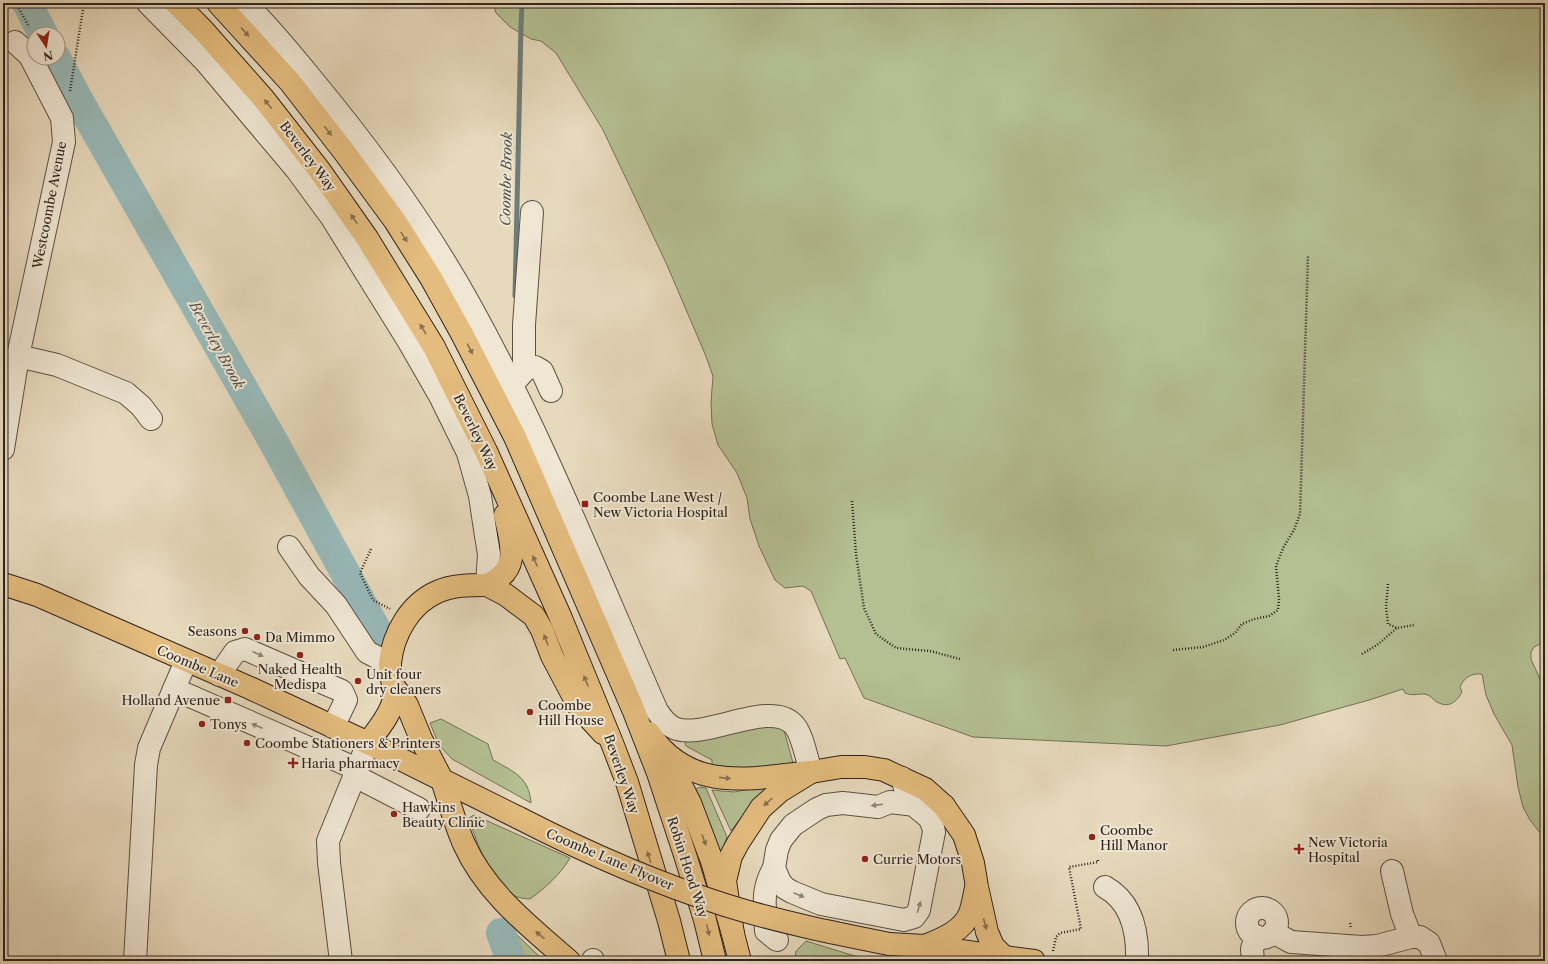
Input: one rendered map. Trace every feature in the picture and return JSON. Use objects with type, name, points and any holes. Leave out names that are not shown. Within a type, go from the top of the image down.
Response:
[{"type":"main road","name":"Beverley Way","points":[[176,3],[202,29],[263,98],[320,171],[363,232],[434,347],[486,451],[560,616],[612,743],[627,782],[669,921],[679,961]]},
{"type":"main road","points":[[218,3],[290,82],[345,153],[395,221],[431,278],[462,334],[515,437],[634,709],[662,763],[690,803],[712,861],[740,961]]},
{"type":"main road","points":[[368,743],[394,701],[395,688],[390,664],[399,630],[407,618],[424,600],[437,592],[452,587],[488,585],[501,578],[509,568],[511,547],[503,508],[486,451]]},
{"type":"main road","name":"Coombe Lane","points":[[3,584],[37,595],[219,675],[368,743],[519,818]]},
{"type":"main road","points":[[488,585],[506,595],[534,616],[542,630],[552,656],[579,707],[612,743]]},
{"type":"main road","points":[[395,688],[407,705],[421,740],[442,780],[464,844],[479,871],[494,892],[510,909],[569,961]]},
{"type":"main road","points":[[662,763],[688,768],[708,776],[736,780],[811,772],[841,767],[865,767],[884,770],[926,789],[944,806],[964,835],[973,863],[976,888],[987,932],[993,946],[1003,956]]},
{"type":"main road","name":"Robin Hood Way","points":[[662,763],[705,920],[714,961]]},
{"type":"main road","points":[[733,934],[725,881],[731,856],[761,808],[780,791],[811,772]]},
{"type":"main road","name":"Coombe Lane Flyover","points":[[519,818],[603,859],[685,891],[772,918],[831,933],[925,953],[1003,956],[1034,961]]},
{"type":"main road","points":[[925,953],[959,928],[969,914],[976,888]]},
{"type":"street","name":"Beverley Way","points":[[148,3],[205,61],[296,169],[332,218],[409,342],[440,396],[468,453],[480,496],[489,554],[488,585]]},
{"type":"street","points":[[245,3],[266,24],[328,98],[380,164],[436,248],[470,305],[512,386],[553,473],[661,718],[673,728],[683,731],[694,731],[754,718],[771,716],[784,718],[793,724],[801,737],[811,772]]},
{"type":"street","name":"Westcoombe Avenue","points":[[3,449],[18,356],[64,142],[62,118],[30,56],[22,37]]},
{"type":"street","points":[[526,369],[524,362],[524,325],[537,221]]},
{"type":"street","points":[[18,356],[57,365],[126,393],[141,406],[151,419]]},
{"type":"street","points":[[512,386],[526,369],[535,367],[542,372],[551,391]]},
{"type":"street","points":[[289,547],[309,576],[336,605],[367,652],[390,664]]},
{"type":"street","points":[[219,675],[235,652],[245,649],[342,691],[346,700],[333,727]]},
{"type":"street","points":[[135,961],[146,766],[149,748],[186,661]]},
{"type":"street","points":[[174,689],[356,773],[419,809]]},
{"type":"street","points":[[341,961],[329,863],[328,841],[368,743]]},
{"type":"street","points":[[774,868],[780,882],[785,888],[821,904],[904,920],[914,917],[919,910],[934,832],[928,815],[915,805],[908,796],[902,778]]},
{"type":"street","points":[[777,940],[766,931],[764,897],[767,880],[774,868],[777,850],[787,832],[800,819],[826,805],[843,803],[878,807],[890,802],[944,806]]},
{"type":"street","points":[[1392,871],[1402,914],[1411,937]]},
{"type":"street","points":[[1105,887],[1114,892],[1128,907],[1136,940],[1137,961]]},
{"type":"street","points":[[1253,961],[1252,949],[1264,934],[1291,942],[1362,954],[1377,946],[1411,937],[1420,938],[1429,943],[1436,961]]},
{"type":"path","points":[[16,3],[29,28],[22,37]]},
{"type":"path","points":[[70,90],[84,3]]},
{"type":"path","points":[[1173,650],[1203,647],[1217,642],[1235,634],[1242,624],[1254,619],[1269,616],[1278,610],[1279,599],[1276,566],[1284,546],[1294,530],[1300,514],[1308,256]]},
{"type":"path","points":[[852,501],[856,554],[864,608],[876,634],[896,648],[930,651],[960,659]]},
{"type":"path","points":[[371,549],[360,573],[373,600],[394,611]]},
{"type":"path","points":[[1388,584],[1386,607],[1388,624],[1397,628]]},
{"type":"path","points":[[1362,654],[1397,628],[1414,625]]},
{"type":"path","points":[[1053,951],[1056,937],[1060,933],[1081,929],[1069,867],[1098,862],[1098,858]]},
{"type":"green space","points":[[493,3],[1545,3],[1545,646],[1540,644],[1534,647],[1531,652],[1531,659],[1540,679],[1543,697],[1542,711],[1545,729],[1545,839],[1530,820],[1523,807],[1518,787],[1512,745],[1494,714],[1486,695],[1482,674],[1471,675],[1463,681],[1460,687],[1462,692],[1460,695],[1453,703],[1447,705],[1435,701],[1426,694],[1407,694],[1403,689],[1280,725],[1166,746],[973,737],[864,698],[845,658],[840,659],[811,591],[803,586],[785,588],[775,580],[759,546],[750,519],[747,498],[737,473],[718,445],[712,424],[711,402],[713,376],[705,354],[667,265],[603,130],[556,53],[541,41],[531,39],[510,27],[496,13]]},
{"type":"green space","points":[[441,719],[488,744],[493,760],[514,772],[524,781],[530,794],[531,803],[452,759],[439,745],[430,723]]},
{"type":"green space","points":[[769,723],[784,730],[793,763],[749,771],[712,766],[712,760],[686,746],[684,739]]},
{"type":"green space","points":[[771,785],[749,807],[731,831],[712,790],[734,792]]},
{"type":"green space","points":[[700,787],[706,788],[727,837],[721,853],[719,853],[694,793],[696,789]]},
{"type":"green space","points":[[474,815],[570,858],[552,881],[530,899],[517,897],[500,883],[492,874],[486,863],[476,840],[469,818]]},
{"type":"green space","points":[[514,932],[544,961],[523,961]]},
{"type":"green space","points":[[806,941],[871,961],[794,961],[796,951]]},
{"type":"waterway","name":"Beverley Brook","points":[[27,3],[39,26]]},
{"type":"waterway","name":"Coombe Brook","points":[[515,296],[522,3]]},
{"type":"waterway","name":"Beverley Brook","points":[[60,66],[273,441],[378,633]]},
{"type":"waterway","name":"Beverley Brook","points":[[501,933],[511,961]]},
{"type":"place","name":"Coombe Lane West / New Victoria Hospital","points":[[585,504]]},
{"type":"place","name":"Seasons","points":[[245,631]]},
{"type":"place","name":"Da Mimmo","points":[[257,637]]},
{"type":"place","name":"Naked Health Medispa","points":[[300,655]]},
{"type":"place","name":"Unit four dry cleaners","points":[[358,681]]},
{"type":"place","name":"Holland Avenue","points":[[228,700]]},
{"type":"place","name":"Coombe Hill House","points":[[530,712]]},
{"type":"place","name":"Tonys","points":[[202,724]]},
{"type":"place","name":"Coombe Stationers & Printers","points":[[247,743]]},
{"type":"place","name":"Haria pharmacy","points":[[293,763]]},
{"type":"place","name":"Hawkins Beauty Clinic","points":[[394,814]]},
{"type":"place","name":"Coombe Hill Manor","points":[[1092,837]]},
{"type":"place","name":"New Victoria Hospital","points":[[1299,849]]},
{"type":"place","name":"Currie Motors","points":[[865,859]]}]
